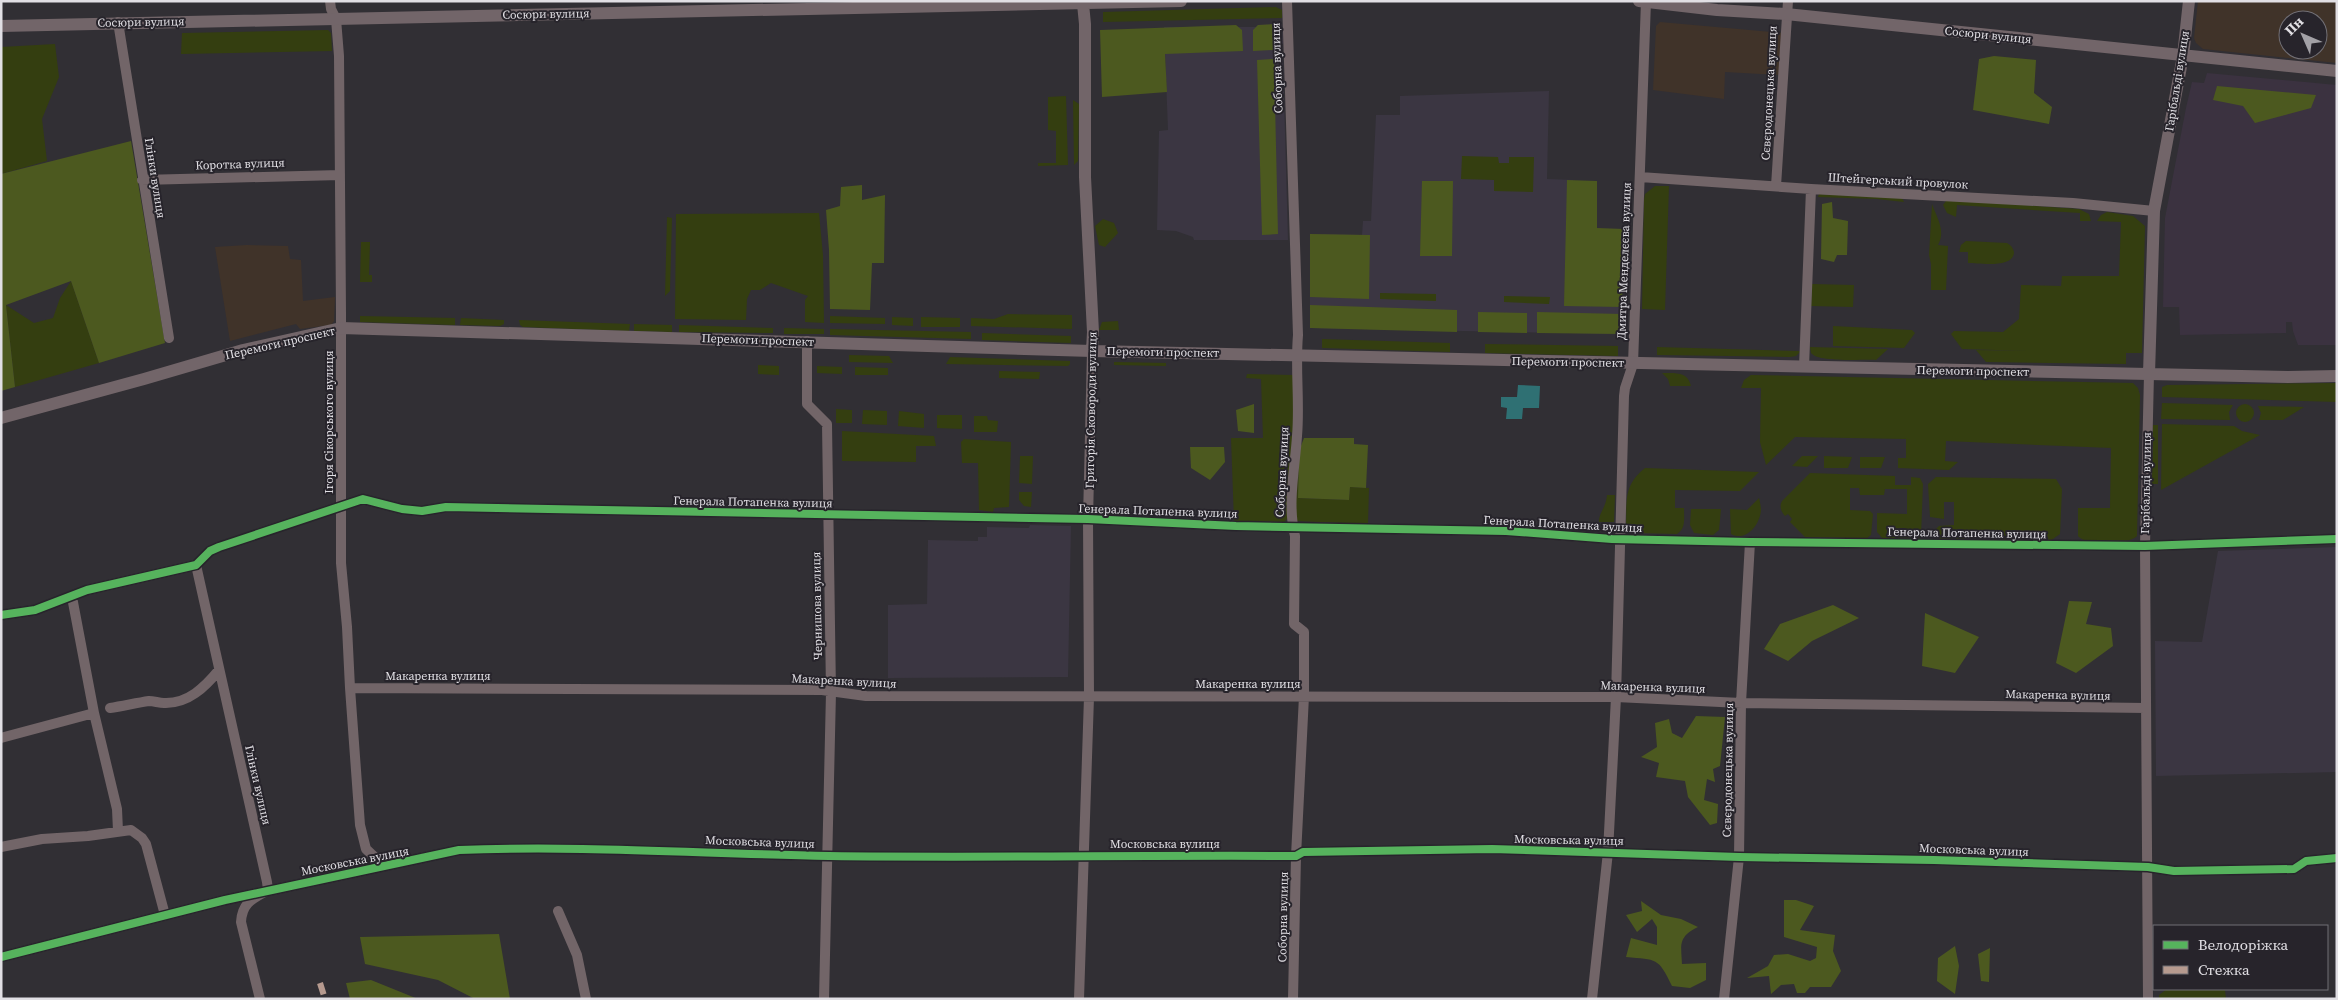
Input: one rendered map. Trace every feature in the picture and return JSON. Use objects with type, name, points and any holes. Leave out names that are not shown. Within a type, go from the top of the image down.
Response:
[{"type":"main road","name":"Сосюри вулиця","points":[[1,26],[118,22],[1181,1]]},
{"type":"main road","name":"Сосюри вулиця","points":[[1639,1],[1716,10],[1787,8],[2183,56],[2337,71]]},
{"type":"main road","name":"Гарібальді вулиця","points":[[2149,374],[2154,212],[2183,56],[2189,1]]},
{"type":"main road","name":"Григорія Сковороди вулиця","points":[[1083,3],[1085,24],[1085,177],[1093,332],[1092,351]]},
{"type":"main road","name":"Перемоги проспект","points":[[1,418],[244,350],[341,328],[1296,356],[2288,377],[2337,376]]},
{"type":"street","name":"Ігоря Сікорського вулиця","points":[[330,1],[331,9],[336,19],[340,174],[341,563],[348,627],[350,688],[360,825],[366,849],[384,866]]},
{"type":"street","name":"Соборна вулиця","points":[[1287,1],[1298,335],[1296,356],[1297,435],[1293,465],[1292,526],[1295,536],[1294,624],[1304,632],[1304,696],[1296,856],[1293,999]]},
{"type":"street","name":"Дмитра Менделєєва вулиця","points":[[1592,999],[1608,852],[1616,697],[1619,539],[1625,388],[1634,364],[1646,2]]},
{"type":"street","name":"Сєвєродонецька вулиця","points":[[1776,186],[1787,8]]},
{"type":"street","name":"Глінки вулиця","points":[[118,22],[168,338]]},
{"type":"street","name":"Коротка вулиця","points":[[142,180],[340,174]]},
{"type":"street","name":"Штейгерський провулок","points":[[1640,177],[1811,189],[1992,198],[2154,212]]},
{"type":"street","points":[[1804,367],[1811,189]]},
{"type":"street","name":"Чернишова вулиця","points":[[807,341],[807,404],[827,424],[831,692],[829,856],[824,999]]},
{"type":"street","name":"Григорія Сковороди вулиця","points":[[1079,999],[1089,697],[1088,519],[1092,351]]},
{"type":"street","name":"Гарібальді вулиця","points":[[2148,999],[2144,546],[2149,374]]},
{"type":"street","name":"Генерала Потапенка вулиця","points":[[1,615],[35,610],[87,590],[196,565],[210,551],[219,547],[263,531],[341,508],[362,499],[402,509],[422,511],[446,507],[829,516],[1088,519],[1236,526],[1506,531],[1619,539],[1750,542],[2144,546],[2337,539]]},
{"type":"street","name":"Сєвєродонецька вулиця","points":[[1724,999],[1739,857],[1741,703],[1750,542]]},
{"type":"street","name":"Глінки вулиця","points":[[196,565],[268,890]]},
{"type":"street","points":[[72,597],[94,713],[118,809],[118,831]]},
{"type":"street","points":[[110,708],[151,701],[178,702],[206,686],[219,670]]},
{"type":"street","name":"Макаренка вулиця","points":[[350,688],[831,692],[866,696],[1616,697],[1741,703],[2146,708]]},
{"type":"street","points":[[1,738],[94,713]]},
{"type":"street","points":[[1,847],[42,839],[88,836],[131,830],[142,838],[146,844],[165,915]]},
{"type":"street","name":"Московська вулиця","points":[[1,957],[268,890],[401,864],[459,850],[543,847],[829,856],[1296,856],[1303,852],[1482,849],[1739,857],[1944,860],[2148,867],[2174,870],[2294,869],[2306,861],[2337,858]]},
{"type":"street","points":[[260,999],[241,922],[247,902],[268,890]]},
{"type":"street","points":[[558,911],[577,954],[586,999]]},
{"type":"shaded area","points":[[2198,1],[2337,1],[2337,63],[2308,60],[2328,60],[2328,10],[2278,10],[2278,57],[2203,49],[2196,43],[2194,38]]},
{"type":"shaded area","points":[[1660,22],[1783,33],[1779,75],[1725,72],[1724,99],[1653,90],[1656,26]]},
{"type":"shaded area","points":[[1282,24],[1283,43],[1279,49],[1279,56],[1283,60],[1288,240],[1194,240],[1193,237],[1176,231],[1157,230],[1159,131],[1168,130],[1164,27],[1256,27],[1258,25]]},
{"type":"shaded area","points":[[2207,73],[2337,85],[2337,345],[2298,345],[2292,322],[2286,322],[2286,333],[2180,335],[2179,307],[2163,307],[2165,218],[2192,82],[2204,83]]},
{"type":"shaded area","points":[[1549,91],[1547,179],[1573,180],[1622,307],[1621,334],[1310,328],[1310,234],[1362,235],[1363,221],[1371,221],[1376,115],[1400,115],[1400,96]]},
{"type":"shaded area","points":[[247,245],[288,246],[290,259],[301,260],[303,301],[335,297],[334,321],[331,325],[300,329],[296,324],[230,341],[215,247]]},
{"type":"shaded area","points":[[1030,525],[1071,526],[1068,677],[888,678],[888,605],[927,604],[928,540],[978,541],[978,537],[987,537],[987,527],[1029,528]]},
{"type":"shaded area","points":[[2337,547],[2337,772],[2156,776],[2155,641],[2202,642],[2218,551]]},
{"type":"green space","points":[[1276,7],[1282,10],[1282,18],[1103,22],[1103,12]]},
{"type":"green space","points":[[1274,24],[1274,50],[1253,51],[1253,30],[1258,25]]},
{"type":"green space","points":[[1236,25],[1242,30],[1243,51],[1165,54],[1167,92],[1102,97],[1100,30]]},
{"type":"green space","points":[[328,30],[331,33],[332,51],[181,54],[182,33]]},
{"type":"green space","points":[[55,44],[59,77],[42,119],[47,161],[1,174],[1,47]]},
{"type":"green space","points":[[1994,56],[2036,60],[2034,93],[2052,107],[2049,124],[1973,110],[1979,59]]},
{"type":"green space","points":[[1274,59],[1278,234],[1262,235],[1257,60]]},
{"type":"green space","points":[[2217,86],[2316,95],[2311,108],[2255,123],[2243,106],[2213,100]]},
{"type":"green space","points":[[1066,96],[1068,165],[1038,166],[1038,163],[1056,163],[1056,131],[1048,130],[1048,97]]},
{"type":"green space","points":[[1073,100],[1079,104],[1078,161],[1074,165]]},
{"type":"green space","points":[[131,141],[165,343],[99,363],[71,281],[6,305],[15,387],[1,391],[1,174]]},
{"type":"green space","points":[[1462,156],[1498,157],[1499,163],[1509,163],[1509,157],[1534,157],[1533,192],[1494,191],[1494,180],[1461,179]]},
{"type":"green space","points":[[1567,180],[1597,181],[1597,228],[1624,229],[1622,307],[1564,306]]},
{"type":"green space","points":[[1422,181],[1453,181],[1452,256],[1420,256]]},
{"type":"green space","points":[[862,185],[862,200],[885,195],[884,263],[872,263],[870,310],[830,309],[826,210],[840,206],[841,187]]},
{"type":"green space","points":[[1655,186],[1669,186],[1665,310],[1642,309],[1644,200],[1645,194]]},
{"type":"green space","points":[[1819,194],[1902,198],[1904,202],[1818,197]]},
{"type":"green space","points":[[1946,201],[2079,209],[2089,214],[2091,221],[2080,221],[2080,213],[1957,205],[1956,217],[1947,213],[1943,205]]},
{"type":"green space","points":[[1832,202],[1833,218],[1848,221],[1847,255],[1837,255],[1834,262],[1821,259],[1822,204]]},
{"type":"green space","points":[[1932,204],[1941,230],[1938,245],[1948,246],[1946,290],[1931,290],[1929,255]]},
{"type":"green space","points":[[2107,212],[2133,216],[2145,226],[2142,353],[2126,353],[2126,364],[1986,362],[1976,350],[2029,351],[1962,349],[1951,334],[1954,331],[2003,332],[2019,319],[2021,285],[2061,286],[2062,276],[2119,276],[2121,222],[2097,221],[2101,215]]},
{"type":"green space","points":[[819,213],[823,255],[824,323],[805,322],[805,300],[808,296],[771,283],[760,290],[751,290],[747,299],[746,320],[675,319],[676,214]]},
{"type":"green space","points":[[667,217],[672,218],[670,291],[665,296]]},
{"type":"green space","points":[[1103,219],[1114,223],[1118,233],[1105,247],[1099,245],[1095,226]]},
{"type":"green space","points":[[1310,234],[1370,235],[1369,299],[1310,297]]},
{"type":"green space","points":[[1966,241],[2007,243],[2014,252],[2008,261],[2002,263],[1968,263],[1968,252],[1959,252],[1961,245]]},
{"type":"green space","points":[[361,242],[370,242],[369,275],[372,275],[372,282],[360,282]]},
{"type":"green space","points":[[71,281],[99,363],[15,387],[6,305],[34,323],[53,318],[60,298]]},
{"type":"green space","points":[[1812,284],[1854,285],[1853,307],[1811,306]]},
{"type":"green space","points":[[1380,293],[1436,294],[1436,301],[1380,299]]},
{"type":"green space","points":[[1504,296],[1550,297],[1549,304],[1504,302]]},
{"type":"green space","points":[[1310,305],[1457,310],[1457,332],[1310,328]]},
{"type":"green space","points":[[1478,312],[1527,313],[1527,333],[1478,332]]},
{"type":"green space","points":[[1537,312],[1622,314],[1621,334],[1537,333]]},
{"type":"green space","points":[[1008,314],[1072,315],[1072,329],[971,326],[971,318],[994,319]]},
{"type":"green space","points":[[360,316],[455,318],[455,325],[360,322]]},
{"type":"green space","points":[[830,316],[885,318],[885,324],[830,323]]},
{"type":"green space","points":[[892,317],[913,318],[913,326],[892,325]]},
{"type":"green space","points":[[921,317],[960,318],[960,327],[921,327]]},
{"type":"green space","points":[[461,318],[504,320],[504,324],[500,326],[460,325]]},
{"type":"green space","points":[[519,320],[630,324],[629,331],[523,327],[520,325]]},
{"type":"green space","points":[[1118,321],[1119,330],[1099,330],[1102,322]]},
{"type":"green space","points":[[634,324],[672,325],[672,332],[634,331]]},
{"type":"green space","points":[[679,325],[773,328],[773,333],[679,332]]},
{"type":"green space","points":[[1833,326],[1912,330],[1915,333],[1904,348],[1833,346]]},
{"type":"green space","points":[[784,328],[824,329],[824,334],[784,334]]},
{"type":"green space","points":[[830,329],[971,332],[971,339],[830,335]]},
{"type":"green space","points":[[982,333],[1071,336],[1071,343],[982,340]]},
{"type":"green space","points":[[1322,339],[1450,343],[1450,352],[1322,348]]},
{"type":"green space","points":[[1485,344],[1618,346],[1618,356],[1485,353]]},
{"type":"green space","points":[[1657,347],[1800,352],[1796,356],[1790,357],[1657,355]]},
{"type":"green space","points":[[1810,347],[1888,349],[1876,360],[1842,360],[1816,356],[1811,353]]},
{"type":"green space","points":[[849,355],[889,356],[893,363],[849,362]]},
{"type":"green space","points":[[950,357],[1070,361],[1070,364],[1068,366],[946,364]]},
{"type":"green space","points":[[1114,362],[1166,363],[1166,366],[1114,365]]},
{"type":"green space","points":[[758,365],[779,366],[779,375],[758,374]]},
{"type":"green space","points":[[817,366],[842,367],[842,374],[817,373]]},
{"type":"green space","points":[[855,367],[888,368],[888,375],[855,375]]},
{"type":"green space","points":[[999,371],[1040,372],[1039,379],[999,378]]},
{"type":"green space","points":[[1662,373],[1684,375],[1691,386],[1670,386],[1668,379]]},
{"type":"green space","points":[[1247,374],[1293,375],[1294,436],[1289,517],[1283,523],[1234,521],[1231,438],[1263,438],[1261,379],[1246,378]]},
{"type":"green space","points":[[1751,375],[2133,383],[2138,388],[2140,395],[2137,536],[2116,543],[2098,543],[2082,539],[2078,536],[2078,508],[2110,508],[2111,448],[1946,441],[1945,461],[1958,462],[1949,470],[1898,468],[1898,458],[1906,458],[1906,439],[1795,437],[1766,465],[1760,442],[1761,388],[1741,388],[1744,380]]},
{"type":"green space","points":[[2337,383],[2337,402],[2162,397],[2162,387],[2167,385]]},
{"type":"green space","points":[[2162,403],[2233,405],[2229,412],[2230,420],[2161,419]]},
{"type":"green space","points":[[1254,404],[1254,433],[1238,431],[1236,410]]},
{"type":"green space","points":[[2245,404],[2252,406],[2254,413],[2252,420],[2245,422],[2238,420],[2236,413],[2238,406]]},
{"type":"green space","points":[[2258,406],[2304,407],[2283,420],[2259,420],[2261,413]]},
{"type":"green space","points":[[836,409],[852,410],[852,423],[836,423]]},
{"type":"green space","points":[[863,410],[887,411],[887,425],[862,424]]},
{"type":"green space","points":[[899,411],[924,414],[924,428],[898,426]]},
{"type":"green space","points":[[937,415],[962,415],[962,429],[937,428]]},
{"type":"green space","points":[[974,416],[987,416],[988,420],[998,421],[997,432],[974,432]]},
{"type":"green space","points":[[2162,424],[2234,426],[2242,431],[2260,435],[2161,490]]},
{"type":"green space","points":[[2153,425],[2158,425],[2158,484],[2152,484]]},
{"type":"green space","points":[[842,431],[934,436],[936,446],[916,446],[916,462],[842,461]]},
{"type":"green space","points":[[1304,438],[1354,438],[1354,444],[1368,445],[1366,488],[1350,487],[1349,500],[1298,498],[1299,451]]},
{"type":"green space","points":[[964,439],[1011,442],[1009,507],[994,508],[993,512],[979,510],[978,463],[962,463],[961,442]]},
{"type":"green space","points":[[1190,447],[1224,447],[1225,462],[1210,480],[1191,468]]},
{"type":"green space","points":[[1299,451],[1298,498],[1349,500],[1350,487],[1369,488],[1368,524],[1296,521],[1296,464]]},
{"type":"green space","points":[[1020,456],[1033,456],[1032,484],[1019,483]]},
{"type":"green space","points":[[1802,456],[1818,456],[1807,467],[1792,466]]},
{"type":"green space","points":[[1824,456],[1852,457],[1848,468],[1824,468]]},
{"type":"green space","points":[[1860,457],[1885,457],[1881,468],[1860,468]]},
{"type":"green space","points":[[1645,468],[1759,472],[1740,491],[1675,490],[1675,508],[1684,508],[1684,523],[1680,532],[1677,534],[1634,533],[1629,531],[1626,526],[1628,494],[1633,481]]},
{"type":"green space","points":[[1810,473],[1895,476],[1895,485],[1911,485],[1911,477],[1920,478],[1923,484],[1921,536],[1918,539],[1883,539],[1877,532],[1877,513],[1907,514],[1907,489],[1885,489],[1884,495],[1860,495],[1859,488],[1850,488],[1850,510],[1870,511],[1873,514],[1871,535],[1866,539],[1806,538],[1790,522],[1792,519],[1788,514],[1785,516],[1781,505],[1782,501]]},
{"type":"green space","points":[[1936,477],[2056,479],[2062,489],[2060,534],[2050,541],[2016,541],[2016,537],[2010,537],[2009,541],[1941,540],[1936,536],[1935,530],[1939,526],[1954,525],[1954,502],[1944,502],[1944,519],[1930,517],[1928,484]]},
{"type":"green space","points":[[1019,492],[1032,492],[1031,507],[1024,506],[1019,500]]},
{"type":"green space","points":[[1607,495],[1615,495],[1614,522],[1599,522],[1600,515]]},
{"type":"green space","points":[[1759,498],[1761,510],[1755,526],[1751,531],[1742,536],[1731,534],[1730,509],[1747,510]]},
{"type":"green space","points":[[1691,509],[1721,509],[1719,530],[1713,535],[1694,533],[1690,525]]},
{"type":"green space","points":[[2069,601],[2092,602],[2086,624],[2111,628],[2113,646],[2076,673],[2056,663]]},
{"type":"green space","points":[[1833,605],[1859,618],[1812,641],[1788,661],[1764,649],[1780,624]]},
{"type":"green space","points":[[1925,613],[1979,637],[1955,673],[1922,666]]},
{"type":"green space","points":[[1696,716],[1725,717],[1720,766],[1713,769],[1715,782],[1707,779],[1704,800],[1718,804],[1717,823],[1710,825],[1688,797],[1685,781],[1656,777],[1659,763],[1641,757],[1657,747],[1655,723],[1669,719],[1672,733],[1682,738]]},
{"type":"green space","points":[[1784,900],[1796,900],[1814,906],[1800,930],[1835,935],[1833,951],[1841,971],[1831,987],[1810,987],[1805,993],[1797,993],[1794,984],[1781,985],[1771,994],[1769,976],[1747,978],[1768,966],[1774,955],[1788,954],[1810,961],[1816,958],[1817,947],[1784,937]]},
{"type":"green space","points":[[1641,901],[1661,915],[1681,919],[1698,927],[1687,934],[1682,942],[1682,964],[1706,963],[1706,980],[1690,988],[1672,986],[1663,970],[1655,962],[1626,957],[1631,938],[1657,945],[1657,927],[1652,919],[1637,932],[1626,915],[1642,911]]},
{"type":"green space","points":[[499,934],[510,999],[475,999],[438,980],[365,964],[360,937]]},
{"type":"green space","points":[[1955,946],[1959,966],[1955,994],[1937,981],[1938,958]]},
{"type":"green space","points":[[1990,948],[1989,982],[1981,981],[1978,954]]},
{"type":"green space","points":[[371,980],[418,999],[350,999],[346,983]]},
{"type":"green space","points":[[2166,990],[2225,990],[2226,999],[2159,999],[2159,995]]},
{"type":"water","points":[[1518,385],[1540,386],[1539,408],[1523,408],[1522,419],[1506,419],[1507,408],[1501,407],[1501,397],[1517,397]]},
{"type":"marked path","points":[[320,983],[325,999]]},
{"type":"cycle path","points":[[1,615],[35,610],[87,590],[196,565],[210,551],[219,547],[363,499],[402,509],[422,511],[446,507],[1088,519],[1236,526],[1506,531],[1612,539],[1750,542],[2145,546],[2337,539]]},
{"type":"cycle path","points":[[1,957],[225,900],[459,850],[598,849],[829,856],[946,857],[1296,856],[1303,852],[1492,849],[1739,857],[1934,860],[2148,867],[2174,871],[2294,869],[2306,861],[2337,858]]}]
